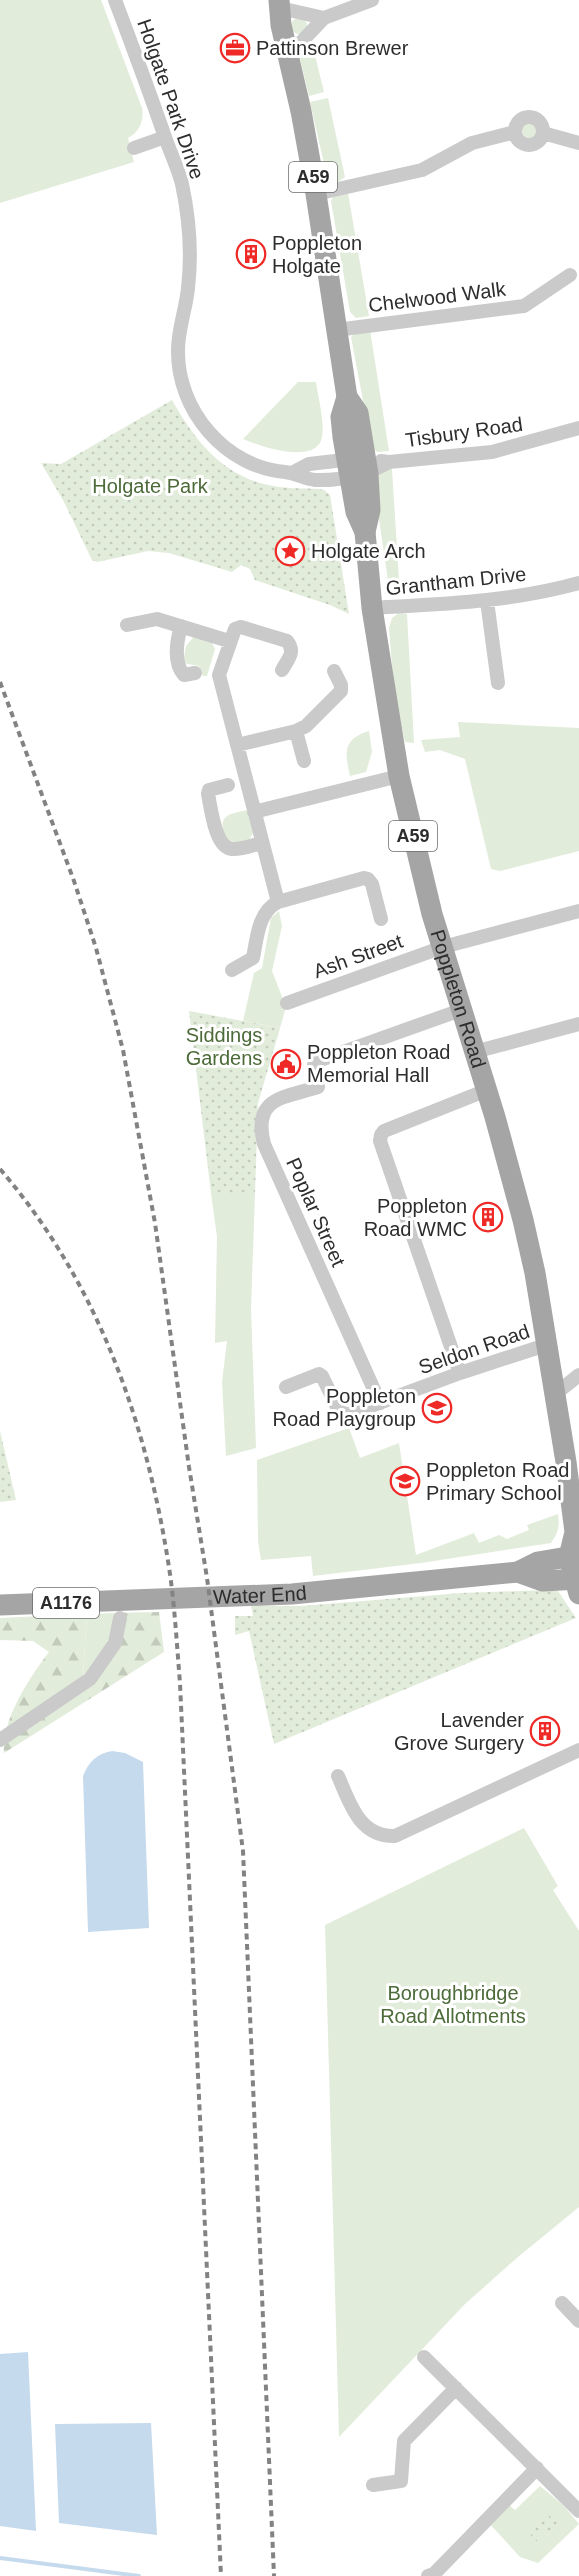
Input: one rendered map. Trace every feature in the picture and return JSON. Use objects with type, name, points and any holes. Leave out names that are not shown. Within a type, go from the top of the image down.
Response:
[{"type":"main road","name":"Poppleton Road","points":[[280,4],[281,25],[304,124],[316,194],[347,397],[341,417],[358,467],[356,512],[365,532],[372,608],[399,776],[423,880],[487,1090],[523,1220],[535,1273],[566,1462],[576,1543]]},
{"type":"main road","name":"Water End","points":[[0,1605],[126,1610],[518,1572],[576,1543]]},
{"type":"main road","name":"A59","points":[[576,1543],[578,1584]]},
{"type":"main road","name":"Water End","points":[[518,1572],[543,1581],[578,1584]]},
{"type":"street","name":"Holgate Park Drive","points":[[115,0],[181,182],[189,248],[188,288],[178,351],[188,400],[204,427],[225,449],[238,458],[266,469],[292,473],[313,480],[358,467]]},
{"type":"street","points":[[288,56],[324,18],[372,0]]},
{"type":"street","points":[[280,4],[324,18]]},
{"type":"street","points":[[526,117],[531,117],[540,122],[543,133],[539,142],[530,145],[519,141],[515,132],[518,123],[526,117]]},
{"type":"street","points":[[316,194],[422,170],[472,143],[515,132]]},
{"type":"street","points":[[543,133],[579,143]]},
{"type":"street","points":[[134,148],[165,137]]},
{"type":"street","name":"Chelwood Walk","points":[[336,330],[524,306],[570,275]]},
{"type":"street","name":"Tisbury Road","points":[[358,467],[492,452],[579,428]]},
{"type":"street","name":"Grantham Drive","points":[[372,608],[487,601],[579,583]]},
{"type":"street","points":[[487,601],[498,682]]},
{"type":"street","points":[[127,625],[157,619],[181,626],[232,635]]},
{"type":"street","points":[[181,626],[177,649],[180,672],[184,675],[195,673]]},
{"type":"street","points":[[278,902],[219,679],[220,666],[232,635],[241,627],[287,641],[292,647],[292,653],[282,670]]},
{"type":"street","points":[[237,745],[296,731],[316,718],[339,696],[341,685],[334,671]]},
{"type":"street","points":[[296,731],[304,761]]},
{"type":"street","points":[[254,812],[399,776]]},
{"type":"street","points":[[228,785],[209,790],[208,794],[219,840],[228,848],[233,849],[261,843]]},
{"type":"street","points":[[232,970],[253,958],[259,926],[271,905],[278,902],[364,878],[372,884],[381,919]]},
{"type":"street","name":"Ash Street","points":[[287,1003],[443,947],[579,911]]},
{"type":"street","name":"Poplar Street","points":[[380,1403],[262,1139],[265,1107],[269,1103],[318,1087],[315,1062],[461,1010]]},
{"type":"street","points":[[474,1052],[579,1024]]},
{"type":"street","points":[[460,1373],[381,1141],[381,1135],[384,1131],[487,1090]]},
{"type":"street","name":"Seldon Road","points":[[286,1387],[319,1374],[339,1411],[347,1415],[460,1373],[546,1345]]},
{"type":"street","points":[[554,1395],[579,1375]]},
{"type":"street","points":[[0,1740],[90,1679],[115,1643],[126,1610]]},
{"type":"street","points":[[338,1776],[354,1812],[366,1828],[385,1836],[395,1836],[579,1750]]},
{"type":"street","points":[[562,2303],[579,2321]]},
{"type":"street","points":[[424,2357],[579,2511]]},
{"type":"street","points":[[373,2485],[401,2481],[404,2441],[456,2388]]},
{"type":"street","points":[[428,2576],[434,2574],[537,2468]]},
{"type":"green space","points":[[0,0],[101,0],[142,108],[140,125],[136,132],[128,138],[134,162],[0,203]]},
{"type":"green space","points":[[299,18],[305,20],[307,26],[305,32],[299,34],[293,32],[291,26],[293,20]]},
{"type":"green space","points":[[312,43],[324,92],[309,96],[299,55]]},
{"type":"green space","points":[[328,98],[345,177],[334,185],[327,177],[310,102]]},
{"type":"green space","points":[[527,122],[533,122],[538,130],[536,136],[527,138],[522,133],[522,127]]},
{"type":"green space","points":[[348,193],[369,316],[356,318],[350,312],[331,201],[333,197]]},
{"type":"green space","points":[[370,330],[389,451],[377,452],[372,448],[351,337]]},
{"type":"green space","points":[[298,382],[316,382],[323,425],[322,437],[318,446],[310,451],[287,451],[261,446],[243,439]]},
{"type":"green space","name":"Holgate Park","points":[[172,400],[201,443],[225,466],[239,475],[273,486],[324,490],[330,495],[349,614],[330,605],[255,580],[250,569],[241,565],[232,572],[169,553],[148,551],[97,562],[92,560],[63,500],[41,463],[61,464]]},
{"type":"green space","points":[[386,467],[392,469],[400,596],[393,594],[389,587],[374,486],[380,471]]},
{"type":"green space","points":[[399,613],[407,614],[414,743],[405,742],[394,690],[389,628],[392,618]]},
{"type":"green space","points":[[195,635],[211,641],[215,649],[207,676],[203,676],[199,666],[183,663],[186,646]]},
{"type":"green space","points":[[458,722],[579,728],[579,851],[500,871],[491,869],[465,759],[440,750],[425,752],[421,740],[460,737]]},
{"type":"green space","points":[[369,731],[372,752],[366,772],[350,776],[347,754],[350,743],[360,734]]},
{"type":"green space","points":[[247,810],[253,833],[249,840],[238,843],[225,840],[223,821],[225,818],[233,813]]},
{"type":"green space","points":[[279,911],[282,926],[272,971],[286,1007],[280,1028],[243,1021],[254,973],[262,968],[271,918]]},
{"type":"green space","name":"Siddings Gardens","points":[[189,1011],[280,1028],[258,1103],[255,1193],[211,1193]]},
{"type":"green space","points":[[211,1193],[255,1193],[251,1309],[256,1448],[226,1456],[222,1382],[227,1341],[215,1343],[217,1237]]},
{"type":"green space","points":[[349,1428],[360,1458],[399,1443],[416,1555],[474,1533],[479,1543],[499,1535],[507,1539],[529,1530],[527,1525],[558,1514],[559,1526],[555,1536],[551,1543],[421,1563],[313,1576],[311,1556],[261,1560],[258,1541],[257,1460]]},
{"type":"green space","points":[[0,1431],[16,1500],[0,1502]]},
{"type":"green space","points":[[558,1591],[576,1618],[274,1744],[249,1631],[235,1635],[235,1616],[253,1616],[251,1606],[302,1606],[461,1593]]},
{"type":"green space","points":[[159,1612],[164,1652],[4,1753],[4,1741],[12,1713],[26,1686],[49,1652],[33,1641],[0,1640],[0,1618],[87,1614],[83,1676],[105,1648],[114,1613]]},
{"type":"green space","points":[[114,1613],[109,1640],[96,1663],[83,1676],[87,1614]]},
{"type":"green space","name":"Boroughbridge Road Allotments","points":[[524,1828],[558,1886],[553,1890],[579,1931],[579,2207],[465,2304],[339,2437],[325,1925]]},
{"type":"green space","points":[[540,2486],[563,2505],[579,2524],[538,2563],[520,2557],[489,2523],[508,2504],[515,2510]]},
{"type":"green space","points":[[549,2515],[555,2517],[560,2529],[558,2533],[549,2535],[543,2533],[544,2529],[537,2532],[537,2541],[531,2543],[529,2540],[539,2518],[543,2516],[549,2520]]},
{"type":"water","points":[[112,1751],[125,1753],[143,1762],[149,1928],[88,1932],[83,1776],[94,1759]]},
{"type":"water","points":[[28,2352],[36,2531],[0,2526],[0,2354]]},
{"type":"water","points":[[151,2423],[157,2535],[59,2523],[55,2424]]},
{"type":"waterway","points":[[0,2558],[139,2576]]},
{"type":"railway","points":[[0,682],[74,881],[96,948],[123,1050],[155,1223],[207,1578],[243,1851],[274,2576]]},
{"type":"railway","points":[[0,1169],[35,1213],[65,1260],[114,1359],[133,1411],[148,1464],[170,1574],[180,1683],[221,2576]]},
{"type":"place","name":"Pattinson Brewer","points":[[235,48]]},
{"type":"place","name":"Poppleton Holgate","points":[[251,254]]},
{"type":"place","name":"Holgate Arch","points":[[290,551]]},
{"type":"place","name":"Poppleton Road Memorial Hall","points":[[286,1064]]},
{"type":"place","name":"Poppleton Road WMC","points":[[488,1217]]},
{"type":"place","name":"Poppleton Road Playgroup","points":[[437,1408]]},
{"type":"place","name":"Poppleton Road Primary School","points":[[405,1481]]},
{"type":"place","name":"Lavender Grove Surgery","points":[[545,1731]]}]
